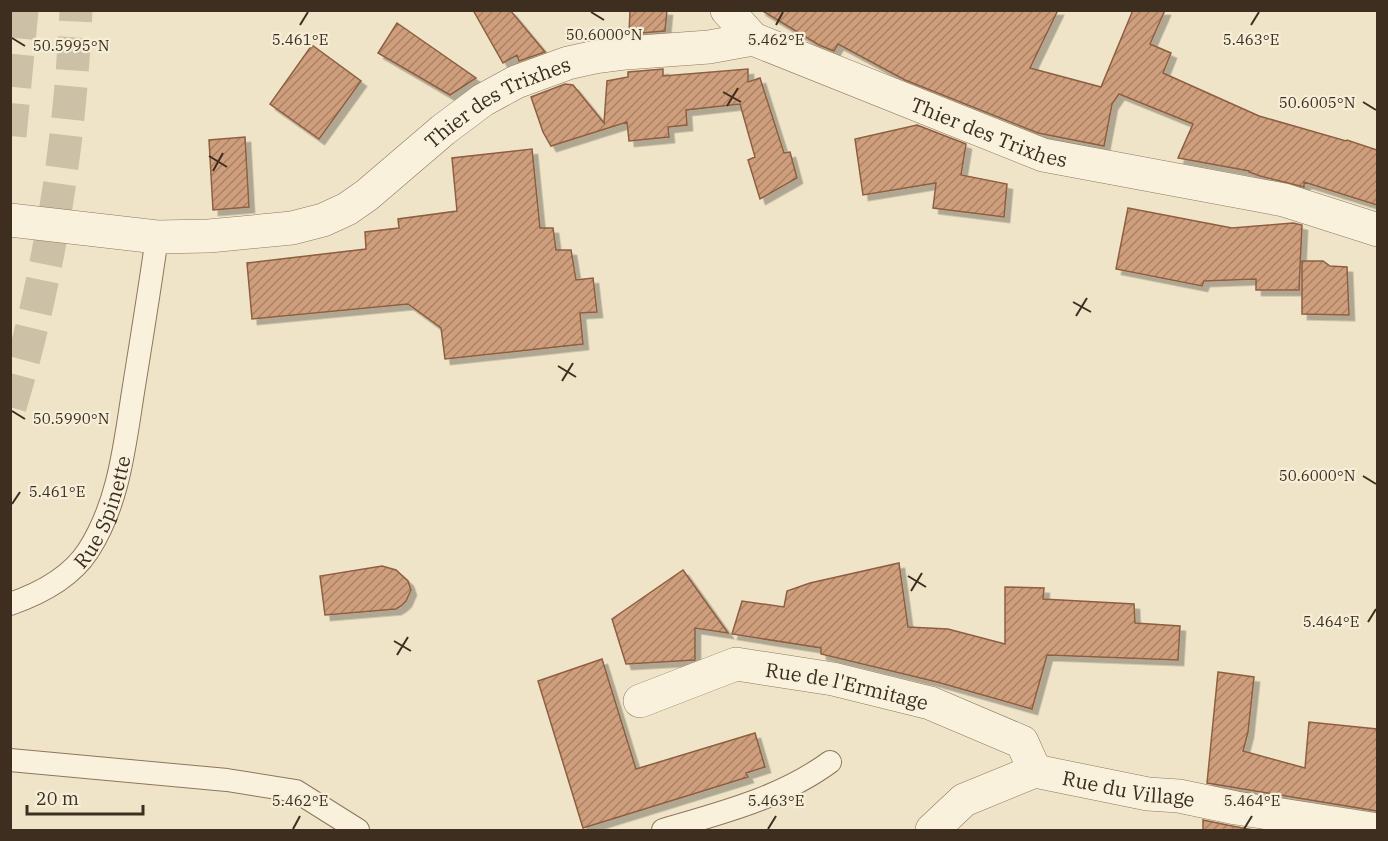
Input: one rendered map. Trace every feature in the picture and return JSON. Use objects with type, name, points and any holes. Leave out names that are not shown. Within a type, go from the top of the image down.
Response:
[{"type":"street","points":[[727,10],[753,39]]},
{"type":"street","name":"Thier des Trixhes","points":[[10,220],[157,237],[292,228],[323,220],[368,195],[462,115],[483,100],[516,82],[568,63],[596,57],[709,47],[753,39],[1043,155],[1284,200],[1377,230]]},
{"type":"street","name":"Rue de l'Ermitage","points":[[640,701],[736,664],[833,679],[930,703],[1022,742],[1035,771]]},
{"type":"street","name":"Rue du Village","points":[[932,831],[964,800],[1035,771],[1148,794],[1179,796],[1236,808],[1377,830]]},
{"type":"lane","name":"Rue Spinette","points":[[10,604],[24,599],[69,573],[87,552],[103,524],[120,472],[157,237]]},
{"type":"lane","points":[[10,760],[227,780],[296,791],[358,831]]},
{"type":"lane","points":[[663,831],[764,799],[809,777],[830,762]]},
{"type":"building","points":[[473,10],[510,10],[545,52],[519,61],[517,55],[503,63]]},
{"type":"building","points":[[630,10],[667,10],[665,31],[629,34]]},
{"type":"building","points":[[761,10],[1058,10],[1030,68],[1101,87],[1133,10],[1165,10],[1150,44],[1171,53],[1163,73],[1259,116],[1377,150],[1377,205],[1304,182],[1304,187],[1249,171],[1178,158],[1193,124],[1119,94],[1112,104],[1104,146],[1038,133],[905,80],[838,44],[834,51],[819,45]]},
{"type":"building","points":[[397,23],[476,78],[450,95],[378,53]]},
{"type":"building","points":[[312,45],[361,81],[319,139],[270,104]]},
{"type":"building","points":[[663,69],[663,76],[748,69],[748,82],[760,78],[784,153],[790,152],[797,178],[760,199],[748,160],[755,157],[740,104],[686,110],[687,125],[668,127],[669,137],[629,141],[627,122],[551,146],[543,132],[531,97],[565,84],[573,85],[604,123],[607,81],[628,77],[628,72]]},
{"type":"building","points":[[917,125],[966,144],[961,175],[1007,184],[1004,217],[933,208],[936,183],[863,195],[855,139]]},
{"type":"building","points":[[245,137],[249,207],[213,210],[209,140]]},
{"type":"building","points":[[532,149],[540,228],[553,228],[556,250],[571,250],[576,280],[593,278],[597,312],[580,313],[583,344],[445,359],[441,328],[408,304],[252,319],[247,263],[366,249],[365,232],[399,228],[398,219],[457,211],[452,158]]},
{"type":"building","points":[[1128,208],[1232,228],[1293,223],[1302,225],[1299,290],[1256,290],[1256,279],[1204,281],[1202,286],[1116,269]]},
{"type":"building","points":[[1302,261],[1323,261],[1330,266],[1347,267],[1349,315],[1302,314]]},
{"type":"building","points":[[899,563],[908,627],[948,629],[1005,644],[1005,587],[1044,588],[1043,599],[1134,604],[1135,623],[1180,626],[1178,660],[1047,655],[1032,709],[937,682],[821,654],[821,648],[732,634],[742,601],[784,607],[787,591],[810,583]]},
{"type":"building","points":[[382,566],[396,570],[408,581],[411,590],[401,606],[396,609],[325,615],[320,576]]},
{"type":"building","points":[[683,570],[728,633],[695,628],[695,660],[626,664],[612,619]]},
{"type":"building","points":[[602,659],[636,769],[755,733],[765,767],[746,773],[748,777],[583,828],[538,681]]},
{"type":"building","points":[[1218,672],[1254,677],[1248,732],[1243,751],[1305,768],[1309,722],[1377,729],[1377,811],[1207,783]]},
{"type":"building","points":[[1203,820],[1232,826],[1259,831],[1203,831]]},
{"type":"tunnel","points":[[10,136],[22,10]]},
{"type":"tunnel","points":[[10,407],[36,310],[55,211],[69,111],[76,10]]}]
